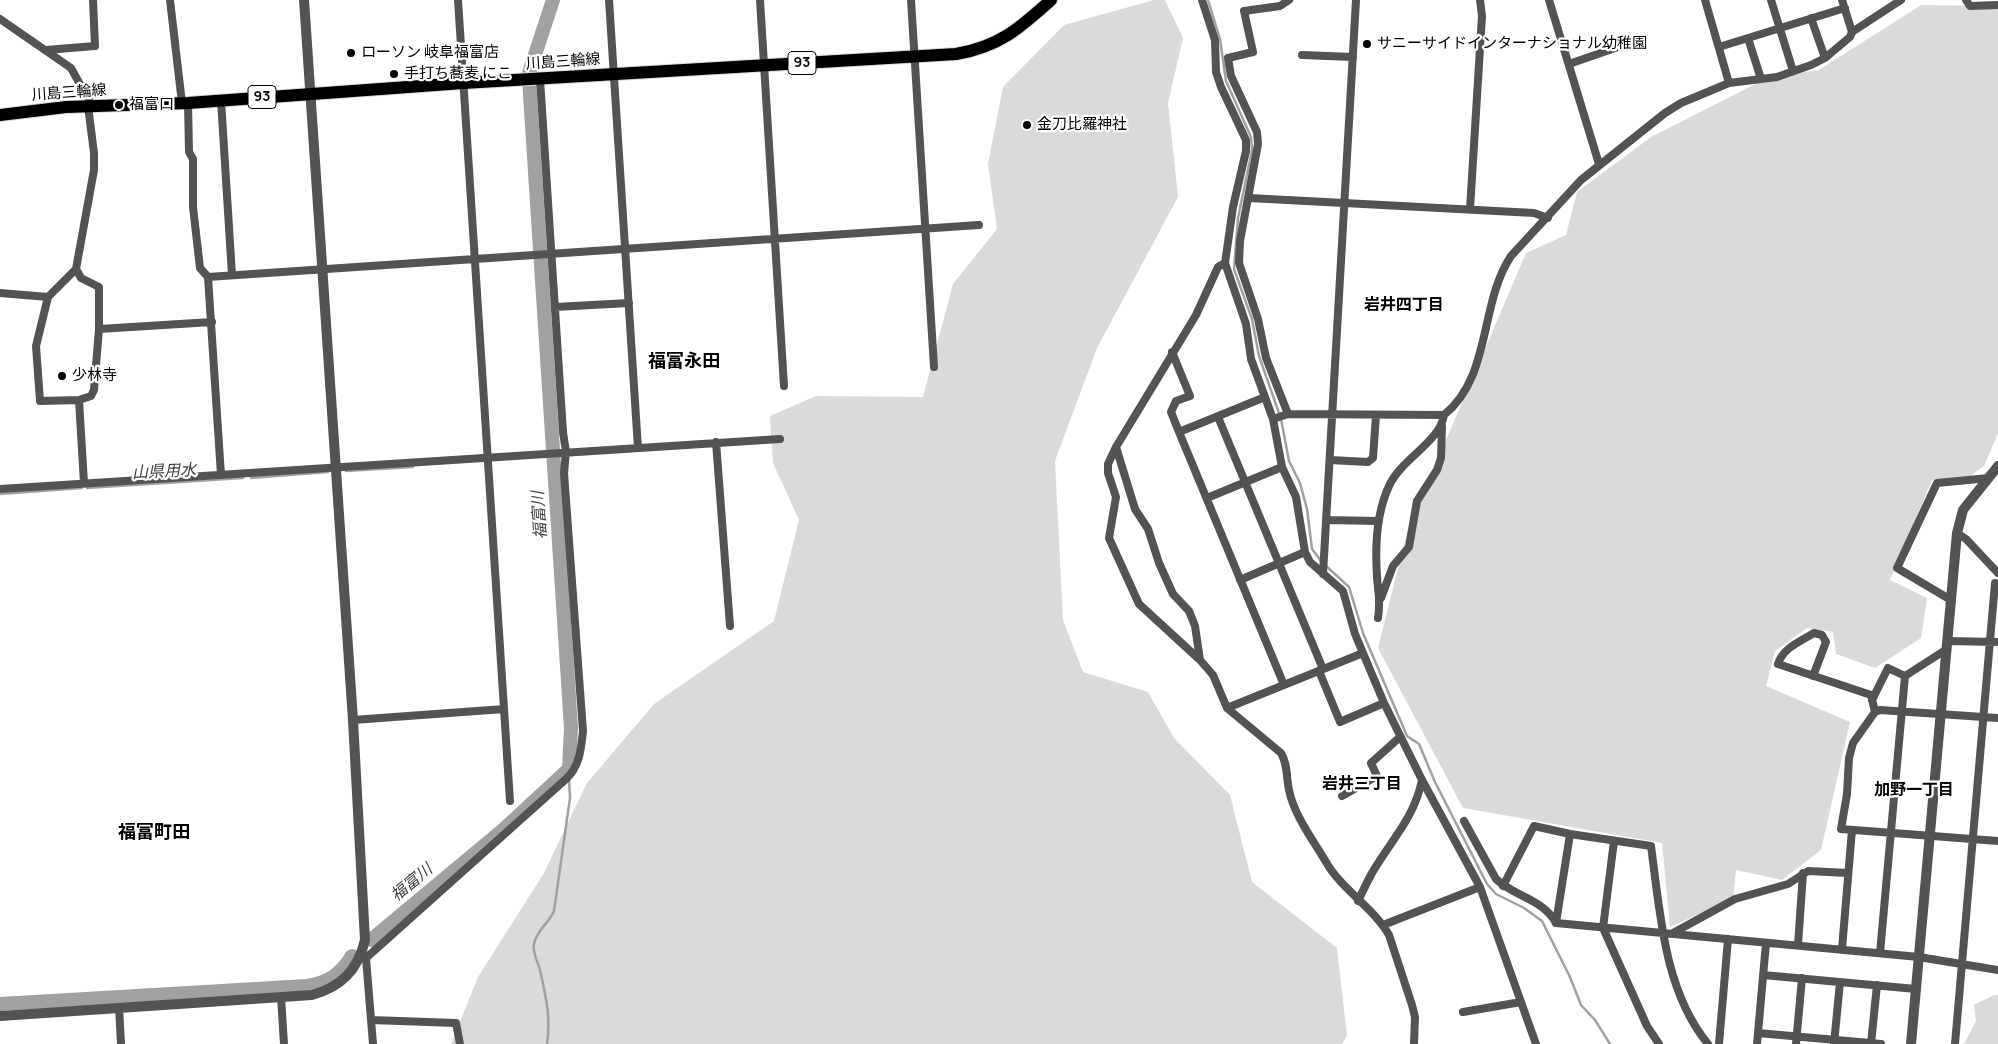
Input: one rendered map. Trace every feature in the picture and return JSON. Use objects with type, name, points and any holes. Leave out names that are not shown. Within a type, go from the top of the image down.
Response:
[{"type":"main road","name":"川島三輪線","points":[[0,115],[66,107],[185,103],[462,83],[914,57],[978,50],[997,42],[1027,22],[1051,0]]},
{"type":"street","points":[[46,50],[96,46],[93,0]]},
{"type":"street","points":[[170,0],[185,103],[189,152],[193,159],[193,207],[200,268],[208,277],[221,475]]},
{"type":"street","points":[[304,0],[353,720],[365,940],[364,957],[372,1044]]},
{"type":"street","points":[[458,0],[510,801]]},
{"type":"street","points":[[609,0],[638,448]]},
{"type":"street","points":[[760,0],[784,386]]},
{"type":"street","points":[[910,0],[934,367]]},
{"type":"street","points":[[1202,0],[1215,40],[1216,72],[1246,140],[1246,151],[1233,207],[1224,263],[1246,324],[1250,358],[1265,397],[1280,417]]},
{"type":"street","points":[[1289,0],[1280,6],[1244,11],[1253,52],[1228,58],[1237,91],[1257,132],[1258,156],[1240,241],[1240,272],[1258,319],[1280,417],[1282,468],[1296,498],[1305,552],[1310,562],[1324,571],[1343,591],[1363,652],[1384,703],[1422,780],[1480,887],[1536,1044]]},
{"type":"street","points":[[1324,571],[1356,0]]},
{"type":"street","points":[[1470,209],[1482,16],[1480,0]]},
{"type":"street","points":[[1549,0],[1599,164]]},
{"type":"street","points":[[1705,0],[1729,83]]},
{"type":"street","points":[[1771,0],[1793,72]]},
{"type":"street","points":[[1378,618],[1381,600],[1392,566],[1410,546],[1417,502],[1437,470],[1441,458],[1444,415],[1462,397],[1471,381],[1489,311],[1503,268],[1511,256],[1599,164],[1634,139],[1665,113],[1681,103],[1729,83],[1761,80],[1793,72],[1825,58],[1850,37],[1852,32],[1901,0]]},
{"type":"street","points":[[1966,0],[1970,6],[1998,5]]},
{"type":"street","points":[[1718,47],[1811,18],[1844,4],[1852,32]]},
{"type":"street","points":[[1811,18],[1825,58]]},
{"type":"street","points":[[0,19],[71,68],[90,106],[94,170],[76,269],[48,297],[36,346],[40,401],[79,400],[91,396],[94,390],[99,329],[99,288],[81,278],[76,269]]},
{"type":"street","points":[[1748,38],[1761,80]]},
{"type":"street","points":[[1569,64],[1618,47]]},
{"type":"street","points":[[1302,55],[1353,57]]},
{"type":"street","points":[[0,1016],[312,995],[332,988],[352,972],[364,957],[572,773],[580,754],[583,730],[538,80]]},
{"type":"street","points":[[221,100],[232,275]]},
{"type":"street","points":[[1248,198],[1534,213],[1548,218]]},
{"type":"street","points":[[208,277],[979,225]]},
{"type":"street","points":[[1224,263],[1218,267],[1196,315],[1172,352],[1108,464],[1108,473],[1116,497],[1109,538],[1139,604],[1200,660],[1213,675],[1227,708],[1281,752],[1286,762],[1289,790],[1294,805],[1327,865],[1358,901],[1383,925],[1412,1005],[1414,1044]]},
{"type":"street","points":[[0,292],[48,297]]},
{"type":"street","points":[[554,307],[630,303]]},
{"type":"street","points":[[99,329],[212,322]]},
{"type":"street","points":[[1172,352],[1190,396],[1176,401],[1171,412],[1284,685]]},
{"type":"street","points":[[1179,432],[1265,397]]},
{"type":"street","points":[[79,400],[84,483]]},
{"type":"street","points":[[1280,417],[1333,414],[1444,415]]},
{"type":"street","points":[[1330,460],[1368,462],[1373,458],[1376,415]]},
{"type":"street","points":[[1218,417],[1279,564],[1340,722],[1384,703]]},
{"type":"street","points":[[1381,600],[1377,576],[1378,521],[1389,485],[1402,466],[1442,426]]},
{"type":"street","points":[[0,489],[780,439]]},
{"type":"street","points":[[716,442],[730,626]]},
{"type":"street","points":[[1116,447],[1134,509],[1148,529],[1159,563],[1173,594],[1189,611],[1195,626],[1200,660]]},
{"type":"street","points":[[1911,1044],[1957,532],[1963,510],[1998,466]]},
{"type":"street","points":[[1207,498],[1282,468]]},
{"type":"street","points":[[1951,600],[1897,568],[1936,483],[1989,478]]},
{"type":"street","points":[[1327,520],[1378,521]]},
{"type":"street","points":[[1957,532],[1998,573]]},
{"type":"street","points":[[1240,580],[1305,552]]},
{"type":"street","points":[[1955,1044],[1983,717],[1994,642],[1995,583]]},
{"type":"street","points":[[1813,676],[1826,642],[1822,635],[1814,633],[1781,655],[1778,664],[1813,676],[1871,695],[1876,712]]},
{"type":"street","points":[[1880,953],[1905,676],[1947,645],[1994,642]]},
{"type":"street","points":[[1227,708],[1363,652]]},
{"type":"street","points":[[1872,700],[1888,668],[1905,676]]},
{"type":"street","points":[[353,720],[504,709]]},
{"type":"street","points":[[1876,712],[1998,718]]},
{"type":"street","points":[[1876,712],[1854,743],[1849,758],[1847,794],[1841,829],[1998,841]]},
{"type":"street","points":[[1342,796],[1377,776],[1371,763],[1400,737]]},
{"type":"street","points":[[1358,901],[1372,872],[1409,820],[1419,796],[1422,780]]},
{"type":"street","points":[[1464,821],[1496,879],[1503,886],[1549,911],[1556,923]]},
{"type":"street","points":[[1503,886],[1534,826],[1570,834],[1651,846],[1678,990],[1687,1012],[1708,1044]]},
{"type":"street","points":[[1842,949],[1852,830]]},
{"type":"street","points":[[1556,923],[1570,834]]},
{"type":"street","points":[[1614,841],[1603,928],[1647,1026],[1659,1044]]},
{"type":"street","points":[[1668,934],[1735,900],[1788,884],[1808,871],[1848,873]]},
{"type":"street","points":[[1798,946],[1803,873]]},
{"type":"street","points":[[1383,925],[1480,887]]},
{"type":"street","points":[[1556,923],[1919,957],[1998,970]]},
{"type":"street","points":[[1719,1044],[1728,939]]},
{"type":"street","points":[[1757,1044],[1766,943]]},
{"type":"street","points":[[1763,975],[1916,989]]},
{"type":"street","points":[[1796,1040],[1802,978]]},
{"type":"street","points":[[1834,1042],[1840,982]]},
{"type":"street","points":[[1871,1044],[1877,985]]},
{"type":"street","points":[[280,997],[284,1044]]},
{"type":"street","points":[[1463,1012],[1521,1002]]},
{"type":"street","points":[[119,1007],[121,1044]]},
{"type":"street","points":[[371,1020],[456,1023],[460,1044]]},
{"type":"street","points":[[1758,1033],[1796,1040],[1881,1044]]},
{"type":"shaded area","points":[[1154,0],[1165,0],[1183,38],[1168,103],[1178,197],[1097,348],[1055,461],[1063,620],[1083,672],[1148,692],[1174,738],[1230,795],[1252,882],[1337,948],[1347,1036],[1342,1044],[451,1044],[478,977],[544,873],[587,783],[654,704],[774,621],[799,520],[773,463],[770,416],[816,396],[923,397],[953,284],[997,229],[988,164],[1003,87],[1064,25]]},
{"type":"shaded area","points":[[1921,5],[1998,6],[1998,433],[1984,466],[1962,482],[1932,480],[1890,580],[1927,598],[1921,638],[1875,668],[1836,654],[1833,632],[1807,628],[1775,651],[1766,686],[1850,722],[1821,850],[1782,880],[1736,870],[1733,899],[1670,927],[1662,843],[1463,808],[1378,648],[1408,529],[1526,253],[1566,235],[1577,192],[1651,137],[1771,76],[1819,70]]},
{"type":"shaded area","points":[[1994,995],[1998,995],[1998,1044],[1964,1044],[1976,1021],[1974,1005]]},
{"type":"waterway","name":"福富川","points":[[371,940],[503,830],[569,769],[571,728],[529,73],[553,0]]},
{"type":"waterway","points":[[1208,0],[1220,39],[1226,81],[1251,137],[1252,150],[1238,218],[1234,269],[1252,319],[1259,356],[1281,419],[1289,461],[1300,483],[1307,509],[1312,549],[1321,561]]},
{"type":"waterway","name":"山県用水","points":[[346,471],[413,467]]},
{"type":"waterway","name":"山県用水","points":[[251,478],[328,472]]},
{"type":"waterway","name":"山県用水","points":[[87,488],[243,478]]},
{"type":"waterway","name":"山県用水","points":[[0,494],[82,488]]},
{"type":"waterway","points":[[1325,565],[1349,587],[1363,633],[1407,736],[1419,744],[1435,782],[1487,884],[1496,894],[1524,908],[1542,921],[1570,977],[1581,1005],[1595,1020],[1610,1044]]},
{"type":"waterway","points":[[547,1044],[547,1007],[534,947],[537,935],[554,911],[570,798],[569,778]]},
{"type":"waterway","name":"福富川","points":[[0,1004],[307,986],[321,983],[333,977],[352,956]]},
{"type":"place","name":"サニーサイドインターナショナル幼稚園","points":[[1367,44]]},
{"type":"place","name":"ローソン 岐阜福富店","points":[[351,53]]},
{"type":"place","name":"手打ち蕎麦 にこ","points":[[394,74]]},
{"type":"place","name":"福富口","points":[[119,105]]},
{"type":"place","name":"金刀比羅神社","points":[[1027,125]]},
{"type":"place","name":"少林寺","points":[[62,376]]},
{"type":"district","name":"岩井四丁目","points":[[1404,306]]},
{"type":"district","name":"福富永田","points":[[684,362]]},
{"type":"district","name":"岩井三丁目","points":[[1362,785]]},
{"type":"district","name":"加野一丁目","points":[[1914,791]]},
{"type":"district","name":"福富町田","points":[[154,833]]}]
